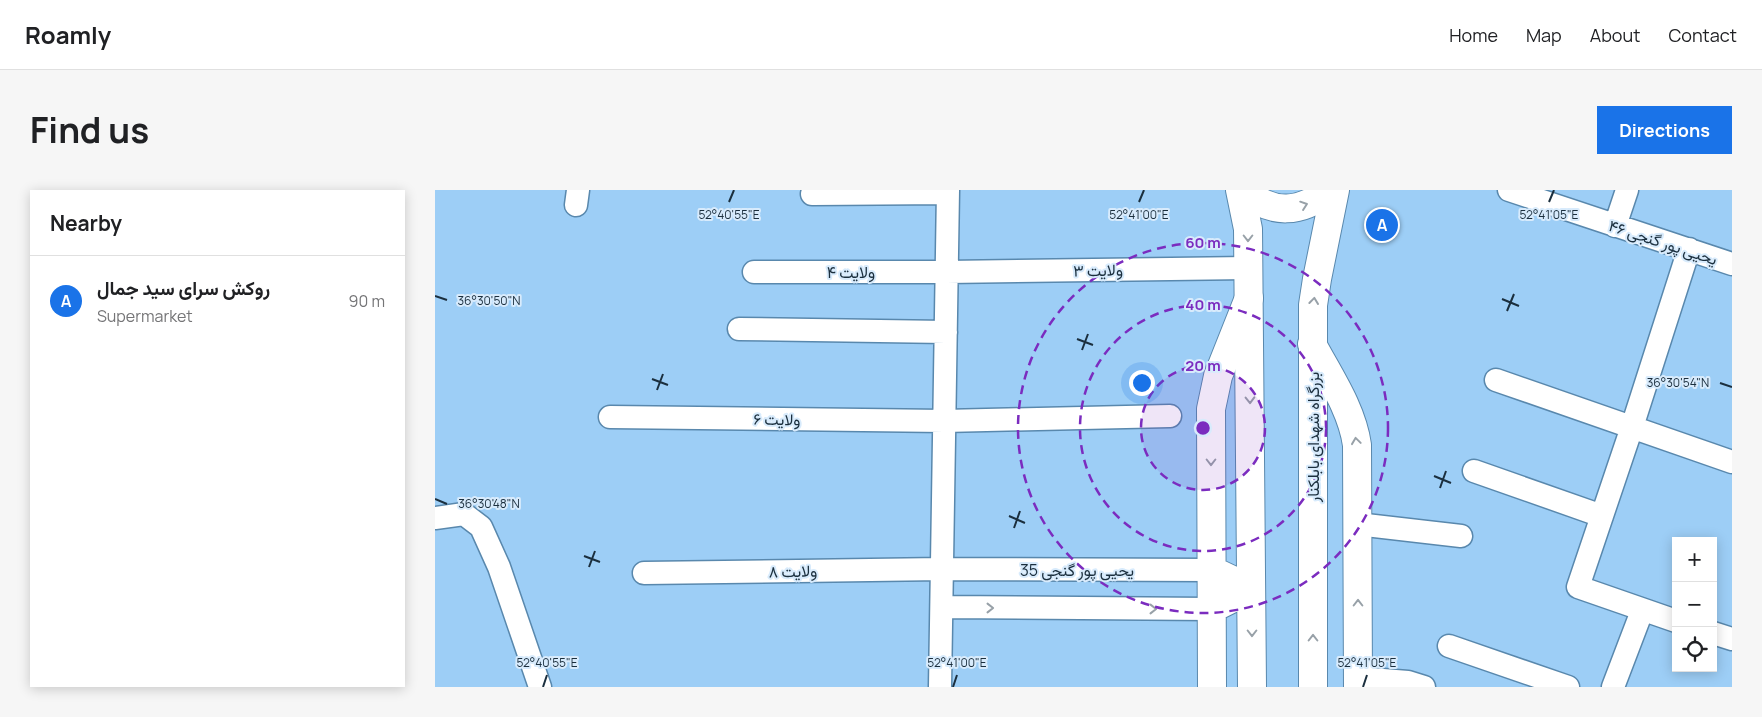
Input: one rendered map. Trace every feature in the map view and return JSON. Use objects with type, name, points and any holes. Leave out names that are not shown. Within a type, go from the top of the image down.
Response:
[{"type":"main road","points":[[1241,190],[1247,219],[1249,268],[1252,687]]},
{"type":"main road","points":[[1245,190],[1262,202],[1281,208],[1307,205],[1329,190]]},
{"type":"main road","name":"بزرگراه شهدای بابلکنار","points":[[1313,687],[1313,306],[1335,190]]},
{"type":"main road","points":[[1212,687],[1212,398],[1220,370],[1249,298]]},
{"type":"main road","points":[[1312,344],[1348,412],[1357,446],[1358,683]]},
{"type":"main road","points":[[1211,570],[1251,589]]},
{"type":"main road","points":[[1211,609],[1251,589]]},
{"type":"street","name":"یحیی پور گنجی ۴۶","points":[[1509,190],[1732,264]]},
{"type":"street","points":[[1615,226],[1627,190]]},
{"type":"street","points":[[812,194],[948,191],[940,687]]},
{"type":"street","points":[[1672,620],[1578,588],[1689,249]]},
{"type":"street","name":"ولایت ۳","points":[[947,272],[1249,268]]},
{"type":"street","name":"ولایت ۴","points":[[755,272],[947,272]]},
{"type":"street","points":[[739,329],[946,332]]},
{"type":"street","points":[[1495,380],[1732,462]]},
{"type":"street","name":"ولایت ۶","points":[[610,417],[945,421],[1170,416]]},
{"type":"street","points":[[1474,471],[1602,516]]},
{"type":"street","points":[[435,518],[464,514],[481,527],[499,566],[540,687]]},
{"type":"street","points":[[1357,524],[1461,536]]},
{"type":"street","name":"یحیی پور گنجی 35","points":[[942,569],[1211,570]]},
{"type":"street","name":"ولایت ۸","points":[[644,573],[942,569]]},
{"type":"street","points":[[941,607],[1211,609]]},
{"type":"street","points":[[1613,687],[1642,611]]},
{"type":"street","points":[[1717,634],[1732,639]]},
{"type":"street","points":[[1449,646],[1568,687]]},
{"type":"street","points":[[1358,683],[1408,682],[1424,687]]},
{"type":"place","name":"روکش سرای سید جمال","points":[[1382,225]]}]
